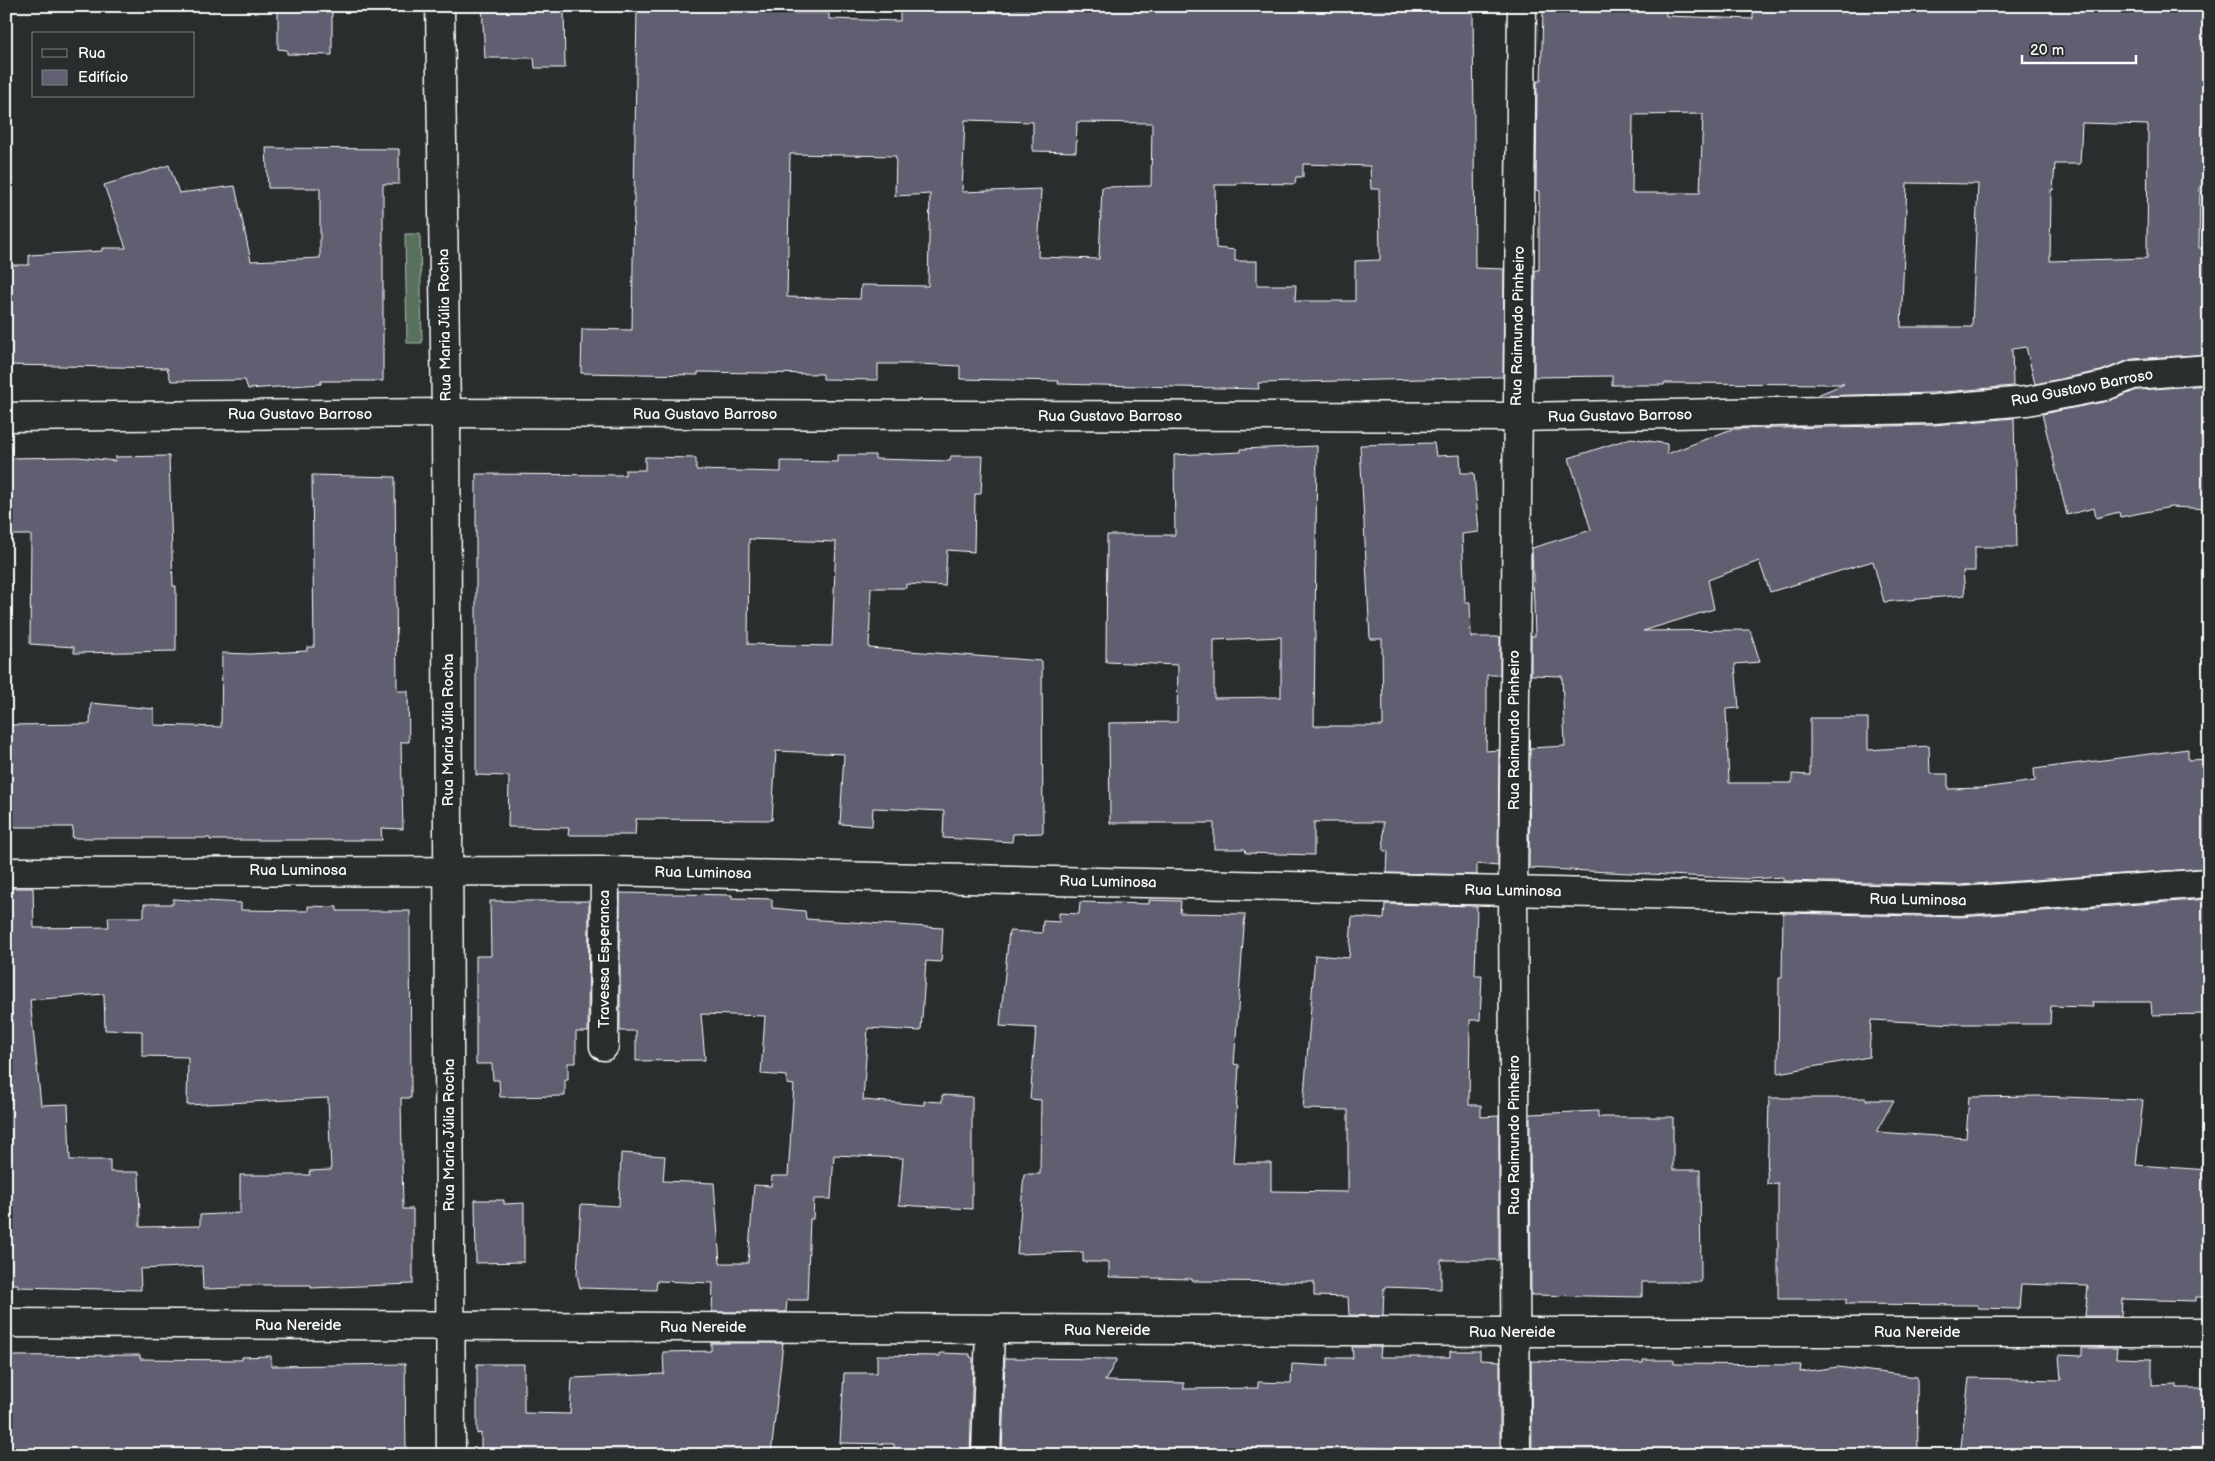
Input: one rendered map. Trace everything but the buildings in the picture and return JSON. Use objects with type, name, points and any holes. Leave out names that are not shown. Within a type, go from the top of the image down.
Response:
[{"type":"street","name":"Rua Maria Júlia Rocha","points":[[440,6],[446,413],[451,1455]]},
{"type":"street","name":"Rua Raimundo Pinheiro","points":[[1516,1455],[1513,890],[1522,6]]},
{"type":"street","name":"Rua Gustavo Barroso","points":[[6,417],[446,413],[1517,417],[1934,409],[2027,401],[2104,386],[2133,375],[2209,369]]},
{"type":"street","name":"Rua Luminosa","points":[[6,872],[605,871],[1960,901],[2209,883]]},
{"type":"street","name":"Travessa Esperanca","points":[[604,1046],[605,871]]},
{"type":"street","name":"Rua Nereide","points":[[6,1323],[1514,1332],[2209,1332]]},
{"type":"street","points":[[986,1455],[990,1329]]},
{"type":"green space","points":[[405,234],[420,234],[422,343],[407,343]]}]
